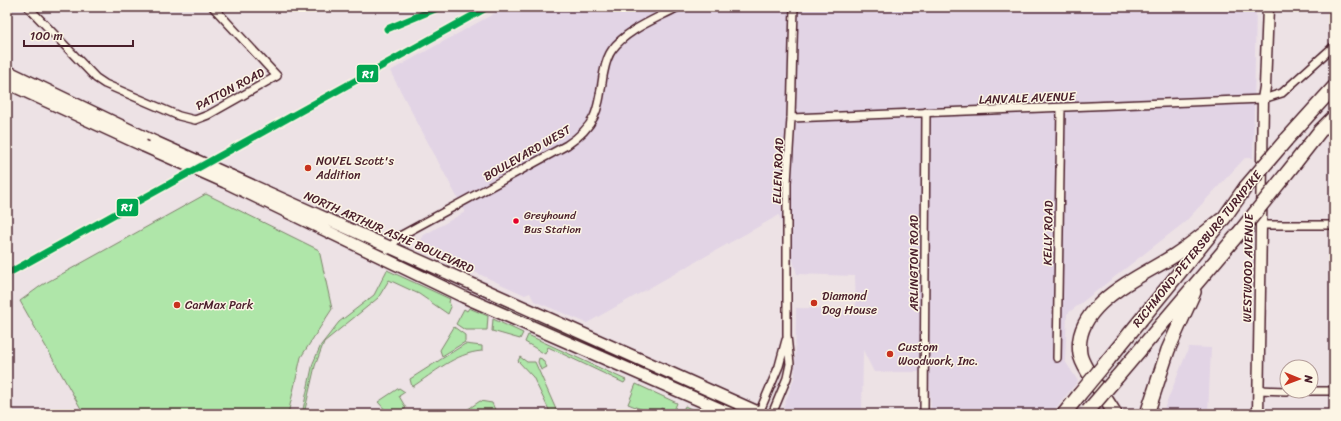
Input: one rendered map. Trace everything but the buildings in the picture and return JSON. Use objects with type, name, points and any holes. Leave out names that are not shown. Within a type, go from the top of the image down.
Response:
[{"type":"highway","name":"RICHMOND-PETERSBURG TURNPIKE","points":[[1064,414],[1224,218],[1245,188],[1334,87]]},
{"type":"highway","name":"RICHMOND-PETERSBURG TURNPIKE","points":[[1087,412],[1239,233],[1320,131],[1334,117]]},
{"type":"highway","points":[[1115,414],[1084,366],[1080,355],[1079,344],[1082,328],[1091,313],[1103,300],[1176,254],[1224,218]]},
{"type":"highway","points":[[1147,414],[1168,350],[1201,276]]},
{"type":"main road","name":"WESTWOOD AVENUE","points":[[1262,7],[1260,90],[1263,99]]},
{"type":"main road","name":"WESTWOOD AVENUE","points":[[1258,414],[1263,99],[1265,87],[1268,7]]},
{"type":"main road","name":"NORTH ARTHUR ASHE BOULEVARD","points":[[7,71],[150,144]]},
{"type":"main road","name":"NORTH ARTHUR ASHE BOULEVARD","points":[[7,83],[228,179],[390,247],[760,414]]},
{"type":"main road","name":"NORTH ARTHUR ASHE BOULEVARD","points":[[228,179],[384,259],[528,326],[731,414]]},
{"type":"street","name":"PATTON ROAD","points":[[28,7],[96,78],[105,84],[179,116],[195,120],[208,115],[277,76],[213,7]]},
{"type":"street","name":"BOULEVARD WEST","points":[[384,259],[390,247],[400,236],[567,145],[582,134],[596,114],[605,68],[611,51],[629,34],[678,7]]},
{"type":"street","name":"ELLEN ROAD","points":[[772,414],[789,371],[790,358],[787,336],[787,178],[791,118],[794,7]]},
{"type":"street","name":"LANVALE AVENUE","points":[[791,118],[1263,99],[1282,92],[1334,46]]},
{"type":"street","name":"KELLY ROAD","points":[[1057,358],[1061,108]]},
{"type":"street","name":"ARLINGTON ROAD","points":[[924,414],[926,112]]},
{"type":"street","points":[[1261,225],[1334,225]]},
{"type":"street","name":"ELLEN ROAD","points":[[760,414],[779,366],[787,336]]},
{"type":"street","points":[[1259,390],[1279,391]]},
{"type":"street","points":[[1319,391],[1334,391]]},
{"type":"shaded area","points":[[506,7],[1256,7],[1253,158],[1245,158],[1185,222],[1067,314],[1065,361],[1078,381],[1051,414],[931,414],[929,372],[874,372],[863,350],[862,414],[786,414],[785,409],[783,408],[795,376],[796,308],[849,309],[849,314],[856,312],[855,276],[797,274],[779,215],[587,323],[534,301],[530,293],[525,295],[422,248],[420,242],[424,235],[465,212],[390,71]]},
{"type":"shaded area","points":[[1189,347],[1211,348],[1208,414],[1162,414]]},
{"type":"green space","name":"CarMax Park","points":[[206,194],[319,250],[332,309],[301,357],[288,414],[84,414],[20,301],[42,285]]},
{"type":"green space","points":[[387,270],[450,299],[449,302],[451,307],[448,314],[419,294],[389,280],[378,298],[324,342],[315,366],[304,414],[302,414],[313,363],[321,345],[339,322],[374,295]]},
{"type":"green space","points":[[495,303],[630,361],[629,363],[527,320],[494,305]]},
{"type":"green space","points":[[469,308],[488,316],[487,330],[465,330],[456,324],[464,309],[467,311]]},
{"type":"green space","points":[[493,319],[523,333],[520,339],[492,331]]},
{"type":"green space","points":[[454,327],[465,335],[465,342],[442,356],[440,350]]},
{"type":"green space","points":[[528,335],[626,380],[624,383],[548,347],[545,354],[525,342]]},
{"type":"green space","points":[[465,344],[482,346],[482,351],[463,356],[445,364],[412,387],[410,379]]},
{"type":"green space","points":[[520,357],[527,362],[535,362],[558,414],[551,414],[533,377],[518,361]]},
{"type":"green space","points":[[539,358],[542,359],[547,367],[541,370],[538,362]]},
{"type":"green space","points":[[636,384],[677,403],[673,413],[661,408],[659,414],[653,414],[628,404]]},
{"type":"green space","points":[[399,388],[405,392],[399,396],[406,408],[397,414],[389,414],[378,402]]},
{"type":"green space","points":[[480,401],[492,403],[497,414],[461,414]]},
{"type":"green space","points":[[685,406],[697,412],[696,414],[681,414]]},
{"type":"railway","points":[[387,29],[440,7]]},
{"type":"railway","points":[[7,274],[488,7]]},
{"type":"transit line","name":"R1","points":[[387,29],[440,7]]},
{"type":"transit line","name":"R1","points":[[7,274],[488,7]]},
{"type":"place","name":"NOVEL Scott's Addition","points":[[308,168]]},
{"type":"place","name":"Greyhound Bus Station","points":[[516,221]]},
{"type":"place","name":"Diamond Dog House","points":[[814,303]]},
{"type":"place","name":"CarMax Park","points":[[177,305]]},
{"type":"place","name":"Custom Woodwork, Inc.","points":[[890,354]]}]
